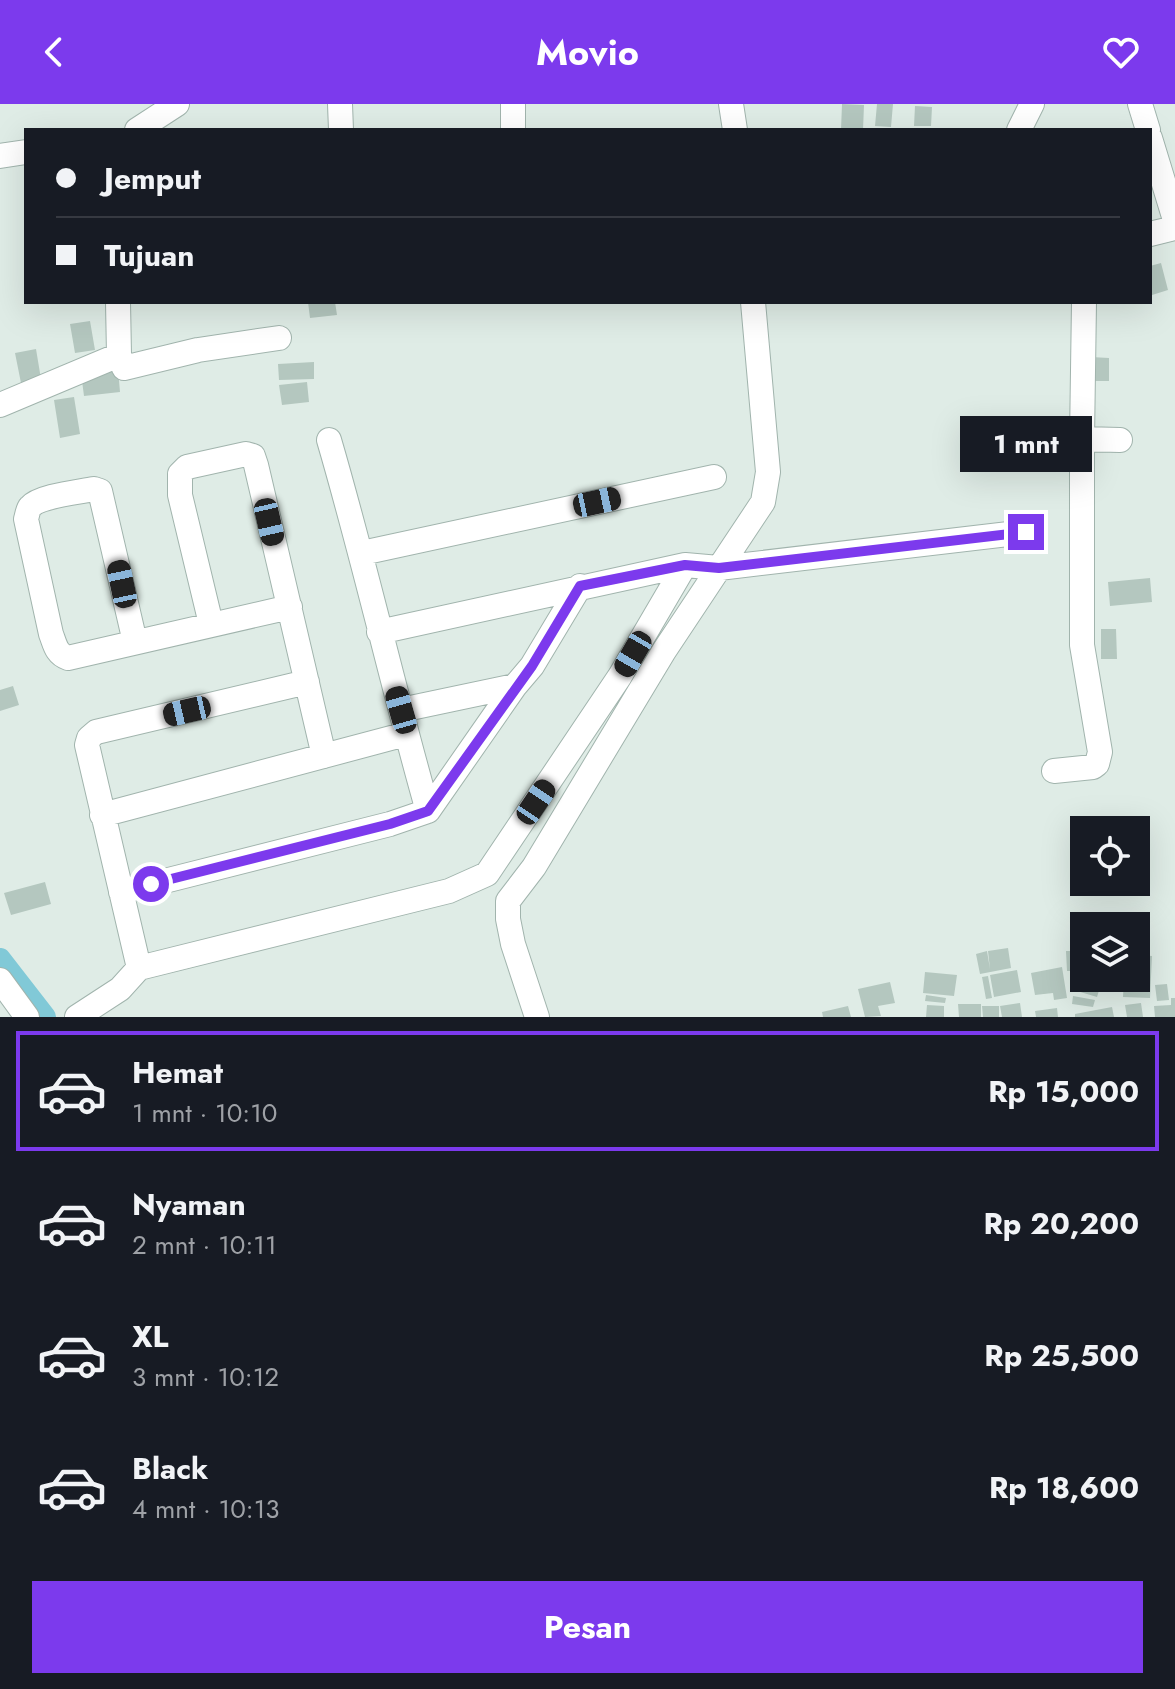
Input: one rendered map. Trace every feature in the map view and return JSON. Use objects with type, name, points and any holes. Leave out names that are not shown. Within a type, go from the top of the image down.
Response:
[{"type":"street","points":[[140,128],[177,104]]},
{"type":"street","points":[[340,104],[341,128]]},
{"type":"street","points":[[513,104],[513,128]]},
{"type":"street","points":[[731,104],[735,128]]},
{"type":"street","points":[[1020,128],[1032,104]]},
{"type":"street","points":[[1140,104],[1147,128]]},
{"type":"street","points":[[1152,145],[1175,220]]},
{"type":"street","points":[[0,156],[24,152]]},
{"type":"street","points":[[1152,234],[1175,228]]},
{"type":"street","points":[[118,304],[119,355],[124,368],[198,350],[279,338]]},
{"type":"street","points":[[537,1017],[513,944],[508,901],[534,867],[664,651],[763,502],[768,472],[753,304]]},
{"type":"street","points":[[1054,771],[1093,767],[1100,752],[1082,645],[1084,304]]},
{"type":"street","points":[[0,405],[119,355]]},
{"type":"street","points":[[1082,439],[1120,440]]},
{"type":"street","points":[[329,440],[362,553],[379,632],[428,811]]},
{"type":"street","points":[[211,624],[180,495],[180,474],[187,467],[229,456],[253,456],[324,756]]},
{"type":"street","points":[[362,553],[714,477]]},
{"type":"street","points":[[135,642],[100,491],[94,489],[41,500],[28,508],[26,519],[57,650],[68,658],[290,607]]},
{"type":"street","points":[[379,632],[685,565],[719,568],[1026,532]]},
{"type":"street","points":[[77,1017],[120,989],[139,968],[449,891],[487,874],[620,676],[685,565]]},
{"type":"street","points":[[121,892],[390,824],[428,811],[532,666],[580,586]]},
{"type":"street","points":[[139,968],[102,815],[87,745],[89,738],[96,732],[307,682]]},
{"type":"street","points":[[102,815],[324,756],[404,722],[515,686]]},
{"type":"street","points":[[0,980],[27,1017]]},
{"type":"building","points":[[842,104],[864,105],[863,128],[841,128]]},
{"type":"building","points":[[877,104],[893,104],[891,127],[875,126]]},
{"type":"building","points":[[915,106],[932,107],[931,126],[914,126]]},
{"type":"building","points":[[1161,263],[1168,290],[1152,295],[1152,265]]},
{"type":"building","points":[[308,304],[335,304],[337,315],[310,318]]},
{"type":"building","points":[[90,321],[95,350],[75,353],[70,324]]},
{"type":"building","points":[[36,349],[41,379],[21,383],[15,353]]},
{"type":"building","points":[[1091,357],[1109,358],[1109,381],[1091,381]]},
{"type":"building","points":[[314,362],[314,379],[279,380],[278,364]]},
{"type":"building","points":[[118,369],[120,392],[84,396],[81,373]]},
{"type":"building","points":[[307,382],[309,402],[282,405],[279,385]]},
{"type":"building","points":[[74,397],[80,434],[60,438],[54,400]]},
{"type":"building","points":[[1150,578],[1152,602],[1110,606],[1108,582]]},
{"type":"building","points":[[1101,629],[1116,629],[1117,659],[1101,659]]},
{"type":"building","points":[[13,686],[19,705],[0,711],[0,690]]},
{"type":"building","points":[[45,882],[51,904],[11,915],[4,893]]},
{"type":"building","points":[[1008,948],[1011,968],[980,974],[976,954],[987,951],[990,969],[988,951]]},
{"type":"building","points":[[1066,951],[1070,951],[1070,971],[1067,971]]},
{"type":"building","points":[[1152,956],[1150,998],[1123,997],[1123,992],[1150,992]]},
{"type":"building","points":[[1062,967],[1067,998],[1054,1000],[1053,993],[1035,995],[1031,973]]},
{"type":"building","points":[[1017,970],[1021,992],[994,997],[990,975]]},
{"type":"building","points":[[925,972],[957,975],[954,996],[923,993]]},
{"type":"building","points":[[988,976],[992,998],[986,999],[982,977]]},
{"type":"building","points":[[890,982],[895,1003],[878,1006],[881,1016],[865,1017],[858,989]]},
{"type":"building","points":[[1167,984],[1169,1000],[1157,1001],[1155,985]]},
{"type":"building","points":[[1080,992],[1099,992],[1097,997]]},
{"type":"building","points":[[926,995],[946,998],[945,1003],[925,1001]]},
{"type":"building","points":[[1073,996],[1095,1000],[1093,1007],[1072,1004]]},
{"type":"building","points":[[1171,998],[1175,998],[1175,1017],[1155,1017],[1154,1006],[1171,1005]]},
{"type":"building","points":[[1020,1003],[1022,1017],[1002,1017],[1000,1006]]},
{"type":"building","points":[[1141,1003],[1143,1017],[1127,1017],[1125,1005]]},
{"type":"building","points":[[958,1004],[981,1004],[981,1017],[959,1017]]},
{"type":"building","points":[[927,1005],[944,1006],[944,1017],[926,1017]]},
{"type":"building","points":[[848,1006],[851,1017],[823,1017],[822,1012]]},
{"type":"building","points":[[982,1006],[999,1006],[999,1017],[983,1017]]},
{"type":"building","points":[[1112,1007],[1114,1017],[1075,1017],[1075,1014]]},
{"type":"building","points":[[1057,1008],[1058,1017],[1036,1017],[1035,1011]]},
{"type":"waterway","points":[[0,959],[45,1017]]},
{"type":"route","points":[[151,884],[390,824],[428,811],[532,666],[580,586],[685,565],[719,568],[1026,532]]}]
